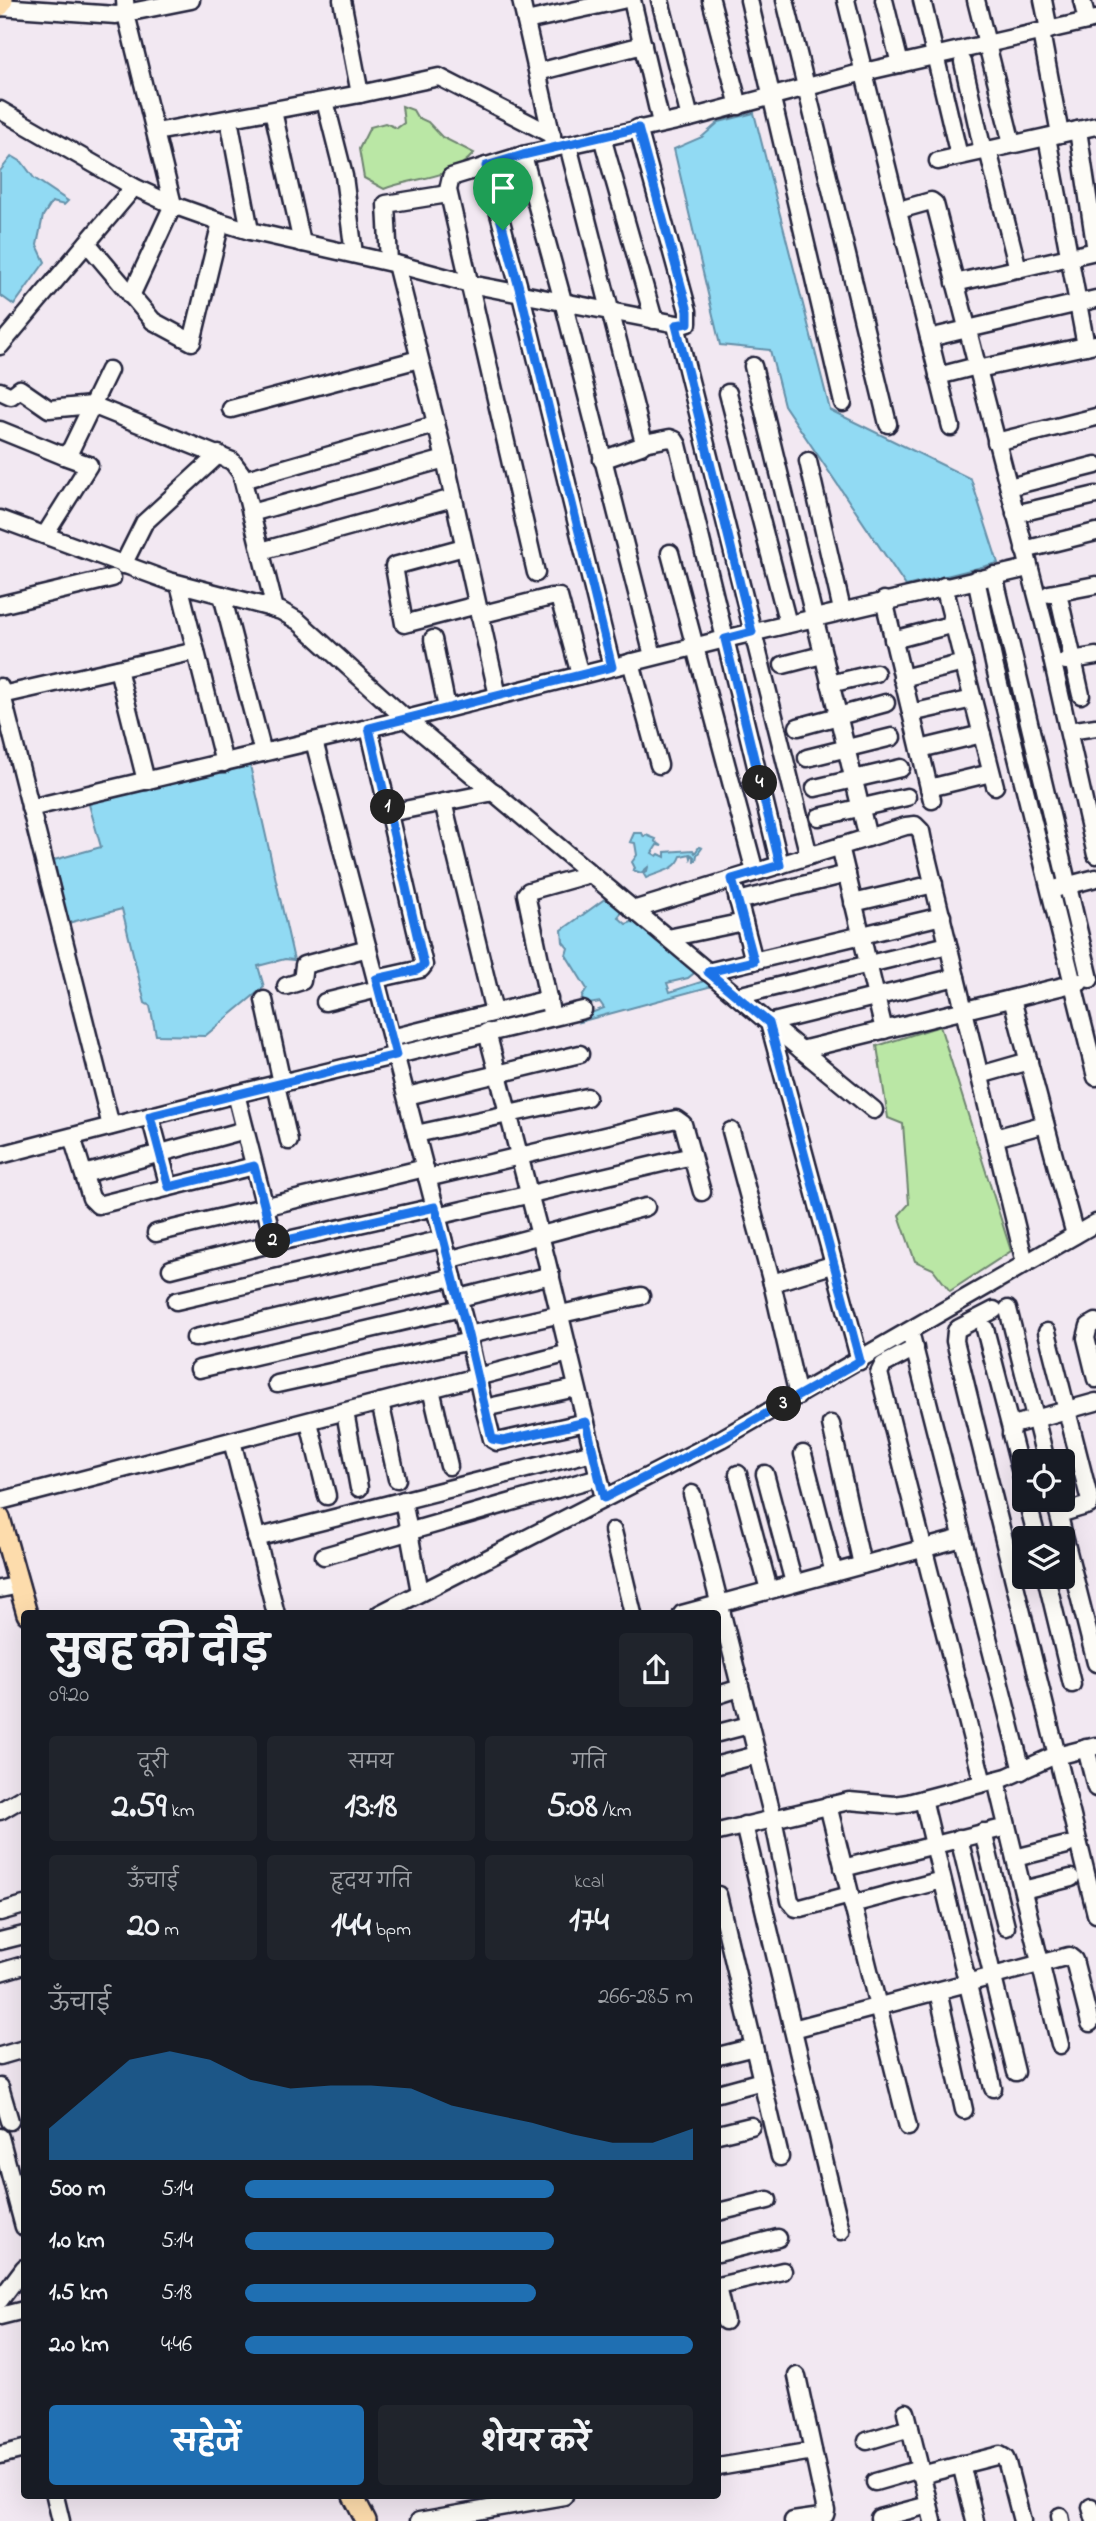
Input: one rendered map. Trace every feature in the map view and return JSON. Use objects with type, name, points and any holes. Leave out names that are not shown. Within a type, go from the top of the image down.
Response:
[{"type":"main road","points":[[0,7],[3,0]]},
{"type":"main road","points":[[0,1518],[26,1610]]},
{"type":"main road","points":[[355,2499],[366,2521]]},
{"type":"street","points":[[0,7],[105,15],[126,7],[191,0]]},
{"type":"street","points":[[342,0],[360,94]]},
{"type":"street","points":[[521,0],[558,143],[611,310],[644,443]]},
{"type":"street","points":[[526,21],[622,0]]},
{"type":"street","points":[[632,0],[661,123]]},
{"type":"street","points":[[660,0],[690,118]]},
{"type":"street","points":[[711,0],[738,106]]},
{"type":"street","points":[[749,0],[843,403]]},
{"type":"street","points":[[785,0],[888,424]]},
{"type":"street","points":[[846,0],[951,427]]},
{"type":"street","points":[[884,0],[900,64]]},
{"type":"street","points":[[922,0],[959,156]]},
{"type":"street","points":[[976,0],[1012,144]]},
{"type":"street","points":[[938,376],[1091,345],[1078,303],[1069,257],[1053,135],[1043,0]]},
{"type":"street","points":[[536,573],[448,194],[451,177],[558,143],[602,137],[690,118],[864,72],[1091,20],[1082,0]]},
{"type":"street","points":[[126,7],[173,205],[131,296]]},
{"type":"street","points":[[538,72],[643,45]]},
{"type":"street","points":[[963,62],[1018,269]]},
{"type":"street","points":[[156,132],[439,77],[558,143]]},
{"type":"street","points":[[325,101],[346,183],[354,254]]},
{"type":"street","points":[[0,110],[134,187],[173,205],[250,231],[521,295],[611,310],[676,325],[688,323],[688,311],[638,128]]},
{"type":"street","points":[[273,111],[302,243]]},
{"type":"street","points":[[229,119],[250,231]]},
{"type":"street","points":[[938,161],[1096,127]]},
{"type":"street","points":[[955,283],[1096,251],[1078,130]]},
{"type":"street","points":[[602,137],[654,320]]},
{"type":"street","points":[[523,155],[653,656]]},
{"type":"street","points":[[486,166],[521,295],[612,667]]},
{"type":"street","points":[[0,346],[134,187]]},
{"type":"street","points":[[448,194],[386,204],[393,263],[445,459],[498,696]]},
{"type":"street","points":[[899,210],[933,202],[1054,664],[1096,855]]},
{"type":"street","points":[[87,243],[153,321],[192,342],[221,222]]},
{"type":"street","points":[[929,338],[1096,299]]},
{"type":"street","points":[[676,325],[809,856]]},
{"type":"street","points":[[231,409],[419,359]]},
{"type":"street","points":[[753,366],[868,838]]},
{"type":"street","points":[[64,456],[71,449],[109,370]]},
{"type":"street","points":[[0,391],[11,396],[20,389],[49,409],[92,405],[219,454],[238,466],[275,609]]},
{"type":"street","points":[[728,393],[788,624]]},
{"type":"street","points":[[996,442],[1096,417]]},
{"type":"street","points":[[243,480],[435,425]]},
{"type":"street","points":[[0,430],[89,465],[46,535]]},
{"type":"street","points":[[602,460],[644,443],[670,438],[678,445],[780,865]]},
{"type":"street","points":[[123,565],[144,523],[219,454]]},
{"type":"street","points":[[251,513],[445,459]]},
{"type":"street","points":[[808,461],[842,610]]},
{"type":"street","points":[[1009,487],[1096,465]]},
{"type":"street","points":[[1015,514],[1096,495]]},
{"type":"street","points":[[261,551],[453,498]]},
{"type":"street","points":[[0,519],[179,584],[275,609],[298,621],[406,719],[874,1110]]},
{"type":"street","points":[[1024,550],[1096,531]]},
{"type":"street","points":[[464,547],[394,566],[404,624],[559,597],[580,675]]},
{"type":"street","points":[[670,552],[755,872]]},
{"type":"street","points":[[30,808],[406,719],[842,610],[1028,568]]},
{"type":"street","points":[[801,1050],[1093,978],[1067,886],[994,575]]},
{"type":"street","points":[[0,606],[113,578]]},
{"type":"street","points":[[976,579],[1071,984],[1096,1077]]},
{"type":"street","points":[[179,584],[224,763]]},
{"type":"street","points":[[1037,597],[1096,585]]},
{"type":"street","points":[[884,600],[930,794],[993,779],[944,586]]},
{"type":"street","points":[[1058,593],[1074,660],[1089,694],[1062,698]]},
{"type":"street","points":[[222,595],[263,753]]},
{"type":"street","points":[[893,640],[954,624]]},
{"type":"street","points":[[433,639],[447,708]]},
{"type":"street","points":[[111,1126],[1,691],[196,651]]},
{"type":"street","points":[[783,665],[822,655]]},
{"type":"street","points":[[1054,664],[1096,656]]},
{"type":"street","points":[[631,662],[659,765]]},
{"type":"street","points":[[902,678],[964,663]]},
{"type":"street","points":[[118,669],[146,781]]},
{"type":"street","points":[[830,684],[876,673]]},
{"type":"street","points":[[911,713],[973,699]]},
{"type":"street","points":[[798,727],[886,703]]},
{"type":"street","points":[[1069,731],[1096,727]]},
{"type":"street","points":[[325,1002],[417,970],[424,965],[369,728]]},
{"type":"street","points":[[920,749],[982,734]]},
{"type":"street","points":[[807,758],[892,737]]},
{"type":"street","points":[[314,741],[469,1338],[492,1439],[498,1442],[586,1422]]},
{"type":"street","points":[[815,788],[901,768]]},
{"type":"street","points":[[389,813],[494,792]]},
{"type":"street","points":[[819,817],[907,797]]},
{"type":"street","points":[[443,802],[494,1012]]},
{"type":"street","points":[[633,910],[915,825],[921,831],[1025,1263]]},
{"type":"street","points":[[840,846],[884,1030]]},
{"type":"street","points":[[552,1017],[526,894],[590,874]]},
{"type":"street","points":[[738,901],[846,874]]},
{"type":"street","points":[[1049,891],[1096,878]]},
{"type":"street","points":[[732,879],[754,961]]},
{"type":"street","points":[[853,903],[934,884]]},
{"type":"street","points":[[708,972],[942,916]]},
{"type":"street","points":[[668,939],[744,922]]},
{"type":"street","points":[[737,996],[948,945]]},
{"type":"street","points":[[286,986],[302,981],[304,965],[368,948]]},
{"type":"street","points":[[769,1023],[956,977]]},
{"type":"street","points":[[391,1038],[549,999]]},
{"type":"street","points":[[1012,999],[1075,1236]]},
{"type":"street","points":[[264,1000],[289,1141]]},
{"type":"street","points":[[0,1155],[236,1094],[583,1010]]},
{"type":"street","points":[[769,1023],[860,1361]]},
{"type":"street","points":[[487,1032],[551,1275],[604,1498]]},
{"type":"street","points":[[407,1096],[580,1054]]},
{"type":"street","points":[[980,1075],[1029,1061]]},
{"type":"street","points":[[236,1094],[274,1243]]},
{"type":"street","points":[[416,1134],[587,1097]]},
{"type":"street","points":[[150,1116],[169,1187]]},
{"type":"street","points":[[156,1233],[265,1206],[519,1156],[676,1119],[683,1124],[702,1192]]},
{"type":"street","points":[[995,1138],[1045,1124]]},
{"type":"street","points":[[84,1174],[245,1130]]},
{"type":"street","points":[[731,1132],[799,1396]]},
{"type":"street","points":[[72,1137],[92,1198],[98,1205],[254,1166]]},
{"type":"street","points":[[171,1269],[274,1243],[529,1193],[692,1156]]},
{"type":"street","points":[[449,1260],[646,1207]]},
{"type":"street","points":[[1060,2045],[1007,1826],[989,1781],[923,1549],[879,1373],[883,1365],[913,1340],[1025,1263],[1096,1223]]},
{"type":"street","points":[[176,1301],[443,1239]]},
{"type":"street","points":[[772,1283],[832,1265]]},
{"type":"street","points":[[199,1369],[460,1303],[551,1275]]},
{"type":"street","points":[[195,1338],[453,1277]]},
{"type":"street","points":[[277,1384],[641,1296]]},
{"type":"street","points":[[1043,1449],[1001,1309],[959,1328],[956,1331],[956,1341],[1054,1757],[1096,1914]]},
{"type":"street","points":[[1096,1322],[1089,1326],[1086,1339],[1096,1379]]},
{"type":"street","points":[[985,1329],[1016,1449]]},
{"type":"street","points":[[1047,1332],[1090,1501],[1084,1508],[1075,1508]]},
{"type":"street","points":[[386,1610],[721,1439],[860,1361],[913,1340]]},
{"type":"street","points":[[913,1340],[1022,1771]]},
{"type":"street","points":[[0,1501],[569,1353]]},
{"type":"street","points":[[484,1408],[576,1388]]},
{"type":"street","points":[[431,1389],[449,1466]]},
{"type":"street","points":[[380,1402],[397,1479]]},
{"type":"street","points":[[1011,1429],[1017,1423],[1096,1402]]},
{"type":"street","points":[[345,1412],[359,1488]]},
{"type":"street","points":[[309,1422],[327,1496]]},
{"type":"street","points":[[831,1424],[862,1565]]},
{"type":"street","points":[[232,1441],[274,1610]]},
{"type":"street","points":[[256,1538],[593,1451]]},
{"type":"street","points":[[803,1454],[834,1573]]},
{"type":"street","points":[[738,1474],[769,1590]]},
{"type":"street","points":[[765,1474],[794,1583]]},
{"type":"street","points":[[324,1556],[599,1477]]},
{"type":"street","points":[[692,1494],[720,1610]]},
{"type":"street","points":[[402,1500],[420,1592]]},
{"type":"street","points":[[1058,1512],[1096,1663]]},
{"type":"street","points":[[613,1531],[633,1610]]},
{"type":"street","points":[[696,1610],[962,1538]]},
{"type":"street","points":[[0,1589],[20,1585]]},
{"type":"street","points":[[1049,1589],[1072,1684]]},
{"type":"street","points":[[721,1615],[773,1818],[792,1905],[801,1908],[942,1880]]},
{"type":"street","points":[[721,1694],[740,1688]]},
{"type":"street","points":[[721,1732],[749,1725]]},
{"type":"street","points":[[721,1831],[849,1801],[895,1805],[923,1799],[1022,1771],[1054,1757],[1091,1747],[1096,1788]]},
{"type":"street","points":[[721,1764],[757,1755]]},
{"type":"street","points":[[0,1811],[21,1799]]},
{"type":"street","points":[[923,1799],[993,2088]]},
{"type":"street","points":[[828,1805],[908,2127]]},
{"type":"street","points":[[744,1825],[841,2231]]},
{"type":"street","points":[[843,1868],[1007,1826]]},
{"type":"street","points":[[983,1832],[1006,1927]]},
{"type":"street","points":[[959,1838],[1016,2072]]},
{"type":"street","points":[[1015,1858],[1067,1845]]},
{"type":"street","points":[[1023,1891],[1071,1878]]},
{"type":"street","points":[[0,1912],[21,1906]]},
{"type":"street","points":[[721,1908],[780,2157]]},
{"type":"street","points":[[0,1941],[21,1936]]},
{"type":"street","points":[[793,2029],[1040,1963],[1072,1957],[1090,2023]]},
{"type":"street","points":[[0,1972],[21,1966]]},
{"type":"street","points":[[938,1991],[964,2110]]},
{"type":"street","points":[[721,2055],[754,2048]]},
{"type":"street","points":[[0,2056],[21,2050]]},
{"type":"street","points":[[721,2092],[762,2081]]},
{"type":"street","points":[[0,2087],[12,2121]]},
{"type":"street","points":[[721,2133],[751,2126]]},
{"type":"street","points":[[0,2137],[21,2216]]},
{"type":"street","points":[[721,2211],[768,2200]]},
{"type":"street","points":[[721,2252],[778,2238]]},
{"type":"street","points":[[721,2287],[783,2271]]},
{"type":"street","points":[[2,2297],[21,2272]]},
{"type":"street","points":[[0,2277],[2,2297]]},
{"type":"street","points":[[721,2302],[725,2321]]},
{"type":"street","points":[[0,2316],[21,2311]]},
{"type":"street","points":[[793,2521],[825,2515],[797,2376]]},
{"type":"street","points":[[879,2518],[931,2513],[906,2412]]},
{"type":"street","points":[[867,2441],[910,2428]]},
{"type":"street","points":[[0,2455],[21,2450]]},
{"type":"street","points":[[721,2466],[813,2451]]},
{"type":"street","points":[[875,2482],[995,2456],[1005,2458],[1021,2521]]},
{"type":"street","points":[[961,2464],[975,2521]]},
{"type":"street","points":[[56,2499],[61,2521]]},
{"type":"street","points":[[419,2521],[547,2499]]},
{"type":"green space","points":[[402,106],[413,110],[417,117],[428,122],[442,137],[474,153],[465,162],[444,173],[384,189],[364,178],[359,149],[370,127],[385,123],[397,128],[404,123]]},
{"type":"green space","points":[[940,1026],[1011,1251],[950,1291],[933,1269],[915,1261],[899,1215],[909,1204],[903,1124],[888,1118],[877,1046]]},
{"type":"water","points":[[754,113],[830,410],[971,479],[998,563],[906,586],[784,405],[770,350],[720,345],[674,149],[702,137],[719,122]]},
{"type":"water","points":[[12,156],[22,162],[34,178],[68,201],[64,205],[52,202],[43,216],[37,245],[45,262],[14,305],[0,295],[0,171]]},
{"type":"water","points":[[249,761],[294,960],[285,959],[258,966],[264,987],[205,1036],[156,1035],[150,1006],[145,1003],[122,909],[68,923],[54,860],[101,847],[88,801]]},
{"type":"water","points":[[634,833],[642,833],[644,837],[646,835],[656,839],[662,846],[657,845],[652,853],[657,856],[659,854],[665,857],[665,852],[693,850],[695,853],[699,847],[702,848],[696,860],[694,861],[692,855],[691,858],[690,854],[681,856],[672,868],[646,878],[643,873],[648,867],[641,873],[633,870],[635,868],[632,862],[637,855],[635,843],[630,842]]},
{"type":"water","points":[[606,898],[624,910],[618,917],[626,924],[634,918],[698,970],[688,978],[667,983],[670,992],[707,980],[716,985],[579,1022],[583,1016],[604,1008],[600,1002],[583,1005],[582,997],[587,989],[566,955],[568,948],[563,942],[562,930]]},
{"type":"route","points":[[638,128],[688,311],[688,323],[676,325],[752,632],[725,639],[780,865],[732,879],[754,961],[708,972],[769,1023],[860,1361],[721,1439],[604,1498],[586,1422],[498,1442],[492,1439],[435,1207],[274,1243],[254,1166],[169,1187],[150,1116],[396,1055],[376,979],[421,969],[424,965],[369,728],[612,667],[503,230],[486,166],[638,128]]}]
